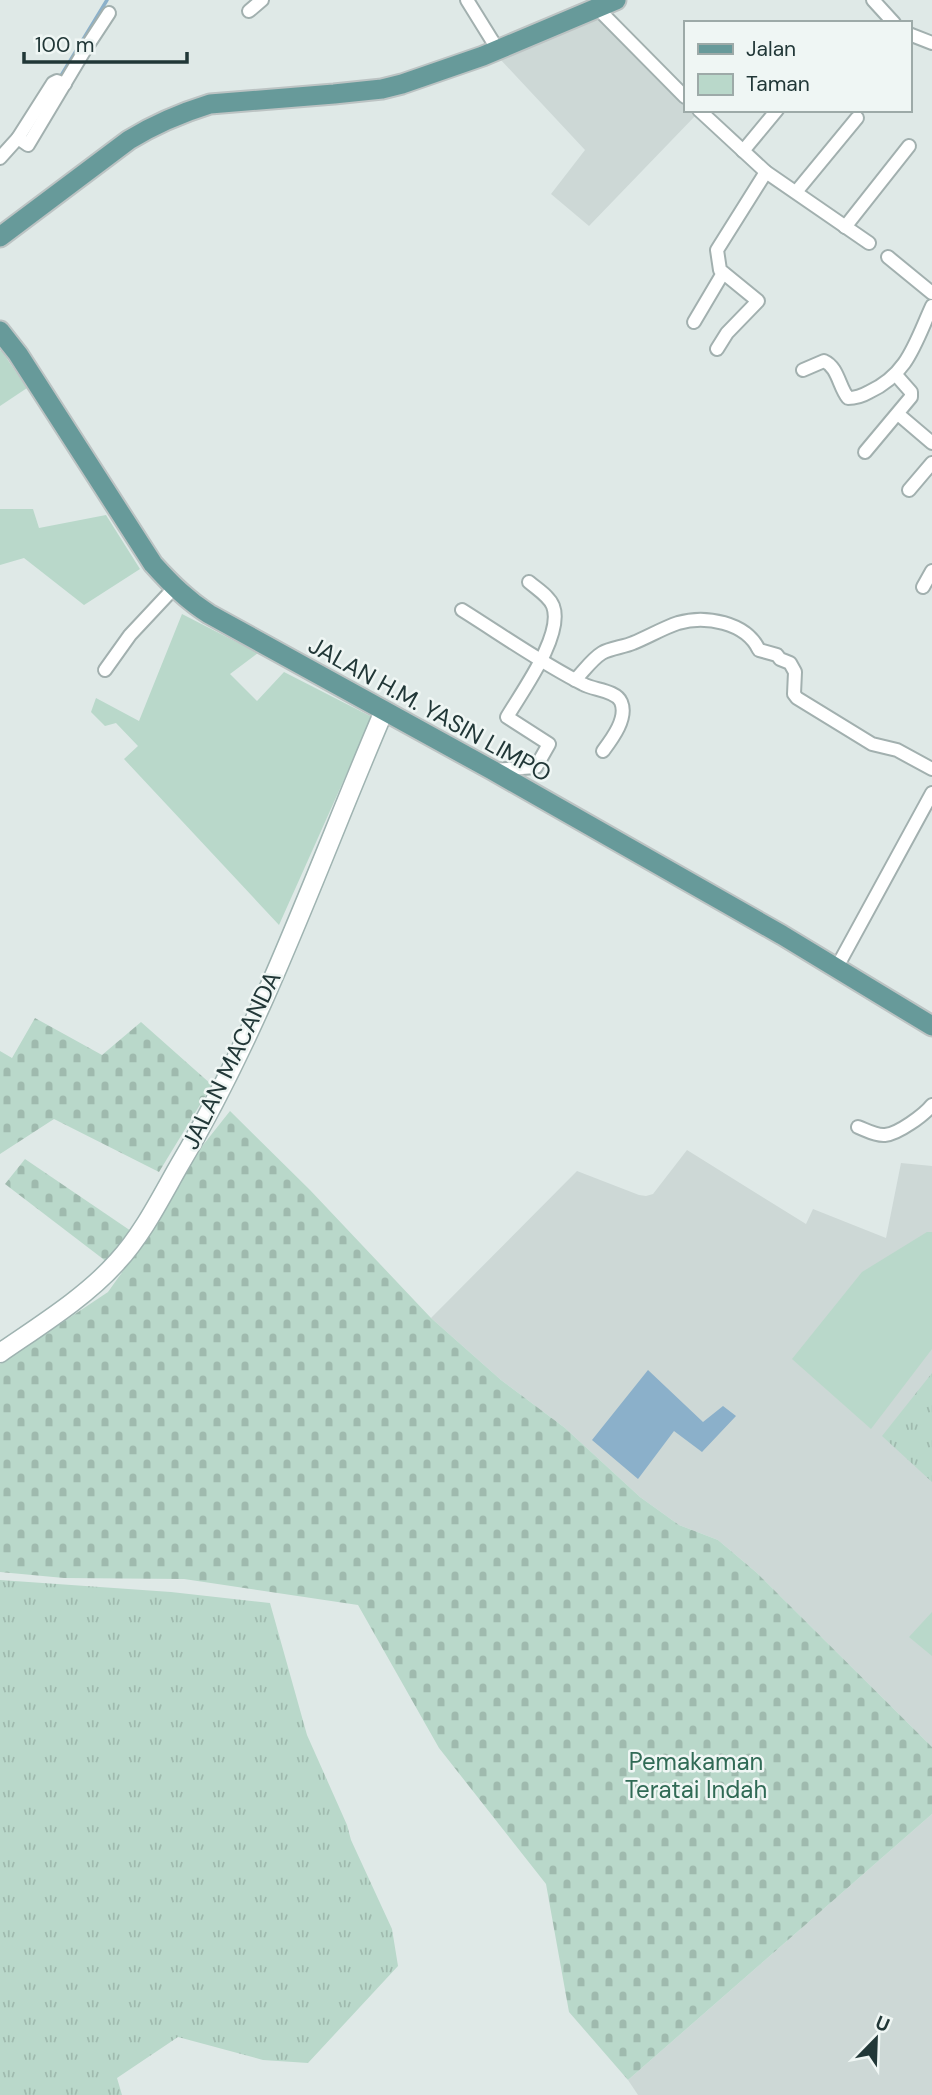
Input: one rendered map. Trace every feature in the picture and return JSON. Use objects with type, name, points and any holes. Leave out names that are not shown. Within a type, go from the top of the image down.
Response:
[{"type":"main road","points":[[0,237],[129,140],[191,110],[210,104],[382,89],[402,84],[498,50],[616,0]]},
{"type":"main road","name":"JALAN H.M. YASIN LIMPO","points":[[0,331],[44,394],[146,554],[174,588],[209,614],[492,770],[837,967],[932,1026]]},
{"type":"street","points":[[249,10],[262,0]]},
{"type":"street","points":[[467,0],[498,50]]},
{"type":"street","points":[[873,0],[885,20]]},
{"type":"street","points":[[598,9],[684,96]]},
{"type":"street","points":[[0,158],[21,140],[109,13]]},
{"type":"street","points":[[911,35],[932,43]]},
{"type":"street","points":[[701,112],[766,172],[869,243]]},
{"type":"street","points":[[743,151],[775,112]]},
{"type":"street","points":[[796,192],[858,118]]},
{"type":"street","points":[[845,227],[909,146]]},
{"type":"street","points":[[717,349],[727,333],[758,301],[720,270],[717,250],[766,172]]},
{"type":"street","points":[[888,257],[932,293]]},
{"type":"street","points":[[694,322],[723,273]]},
{"type":"street","points":[[803,370],[824,361],[829,362],[848,398],[858,398],[896,375],[932,306]]},
{"type":"street","points":[[865,452],[912,394],[896,375]]},
{"type":"street","points":[[898,414],[932,443]]},
{"type":"street","points":[[909,490],[932,463]]},
{"type":"street","points":[[923,587],[932,571]]},
{"type":"street","points":[[492,770],[536,767],[549,744],[507,717],[542,660],[555,616],[553,605],[529,582]]},
{"type":"street","points":[[105,670],[131,635],[174,588]]},
{"type":"street","points":[[462,610],[575,680],[592,689],[615,695],[622,703],[622,717],[603,751]]},
{"type":"street","points":[[575,680],[602,653],[623,647],[678,623],[694,621],[731,625],[742,630],[759,650],[777,655],[790,663],[795,672],[794,694],[797,698],[872,744],[897,750],[932,769]]},
{"type":"street","name":"JALAN MACANDA","points":[[0,1353],[103,1278],[136,1238],[158,1202],[212,1109],[246,1041],[384,710]]},
{"type":"street","points":[[837,967],[932,793]]},
{"type":"street","points":[[858,1127],[880,1135],[891,1134],[918,1118],[932,1105]]},
{"type":"shaded area","points":[[597,17],[684,102],[684,112],[697,114],[589,226],[551,194],[585,150],[500,59]]},
{"type":"shaded area","points":[[687,1150],[806,1224],[813,1209],[886,1238],[901,1163],[932,1166],[932,1747],[757,1573],[718,1540],[679,1525],[640,1497],[565,1428],[501,1380],[431,1318],[577,1171],[646,1196],[653,1194]]},
{"type":"shaded area","points":[[932,1814],[932,2095],[638,2095],[628,2080]]},
{"type":"green space","points":[[0,351],[27,388],[0,406]]},
{"type":"green space","points":[[0,509],[33,509],[39,528],[106,515],[140,569],[84,605],[24,558],[0,565]]},
{"type":"green space","points":[[182,614],[258,653],[230,674],[257,701],[284,672],[372,717],[279,925],[124,759],[138,746],[116,723],[105,726],[91,712],[96,698],[139,721]]},
{"type":"green space","points":[[35,1018],[102,1055],[141,1022],[212,1085],[159,1172],[54,1119],[0,1154],[0,1051],[12,1058]]},
{"type":"green space","name":"Pemakaman Teratai Indah","points":[[230,1111],[310,1190],[431,1318],[501,1380],[565,1428],[640,1497],[679,1525],[718,1540],[757,1573],[932,1747],[932,1814],[628,2080],[569,2012],[546,1884],[439,1748],[358,1605],[184,1579],[64,1578],[0,1572],[0,1364],[108,1292],[155,1226],[192,1159]]},
{"type":"green space","points":[[25,1159],[131,1231],[107,1262],[5,1184]]},
{"type":"green space","points":[[927,1232],[932,1232],[932,1349],[871,1429],[792,1359],[862,1272]]},
{"type":"green space","points":[[932,1373],[932,1482],[882,1436]]},
{"type":"green space","points":[[0,1580],[171,1592],[270,1603],[307,1735],[392,1929],[398,1966],[308,2063],[263,2060],[178,2037],[117,2078],[122,2095],[0,2095]]},
{"type":"green space","points":[[932,1612],[932,1656],[909,1637]]},
{"type":"water","points":[[648,1370],[703,1422],[723,1406],[736,1416],[702,1452],[674,1431],[638,1479],[592,1440]]},
{"type":"waterway","points":[[59,79],[107,0]]}]
